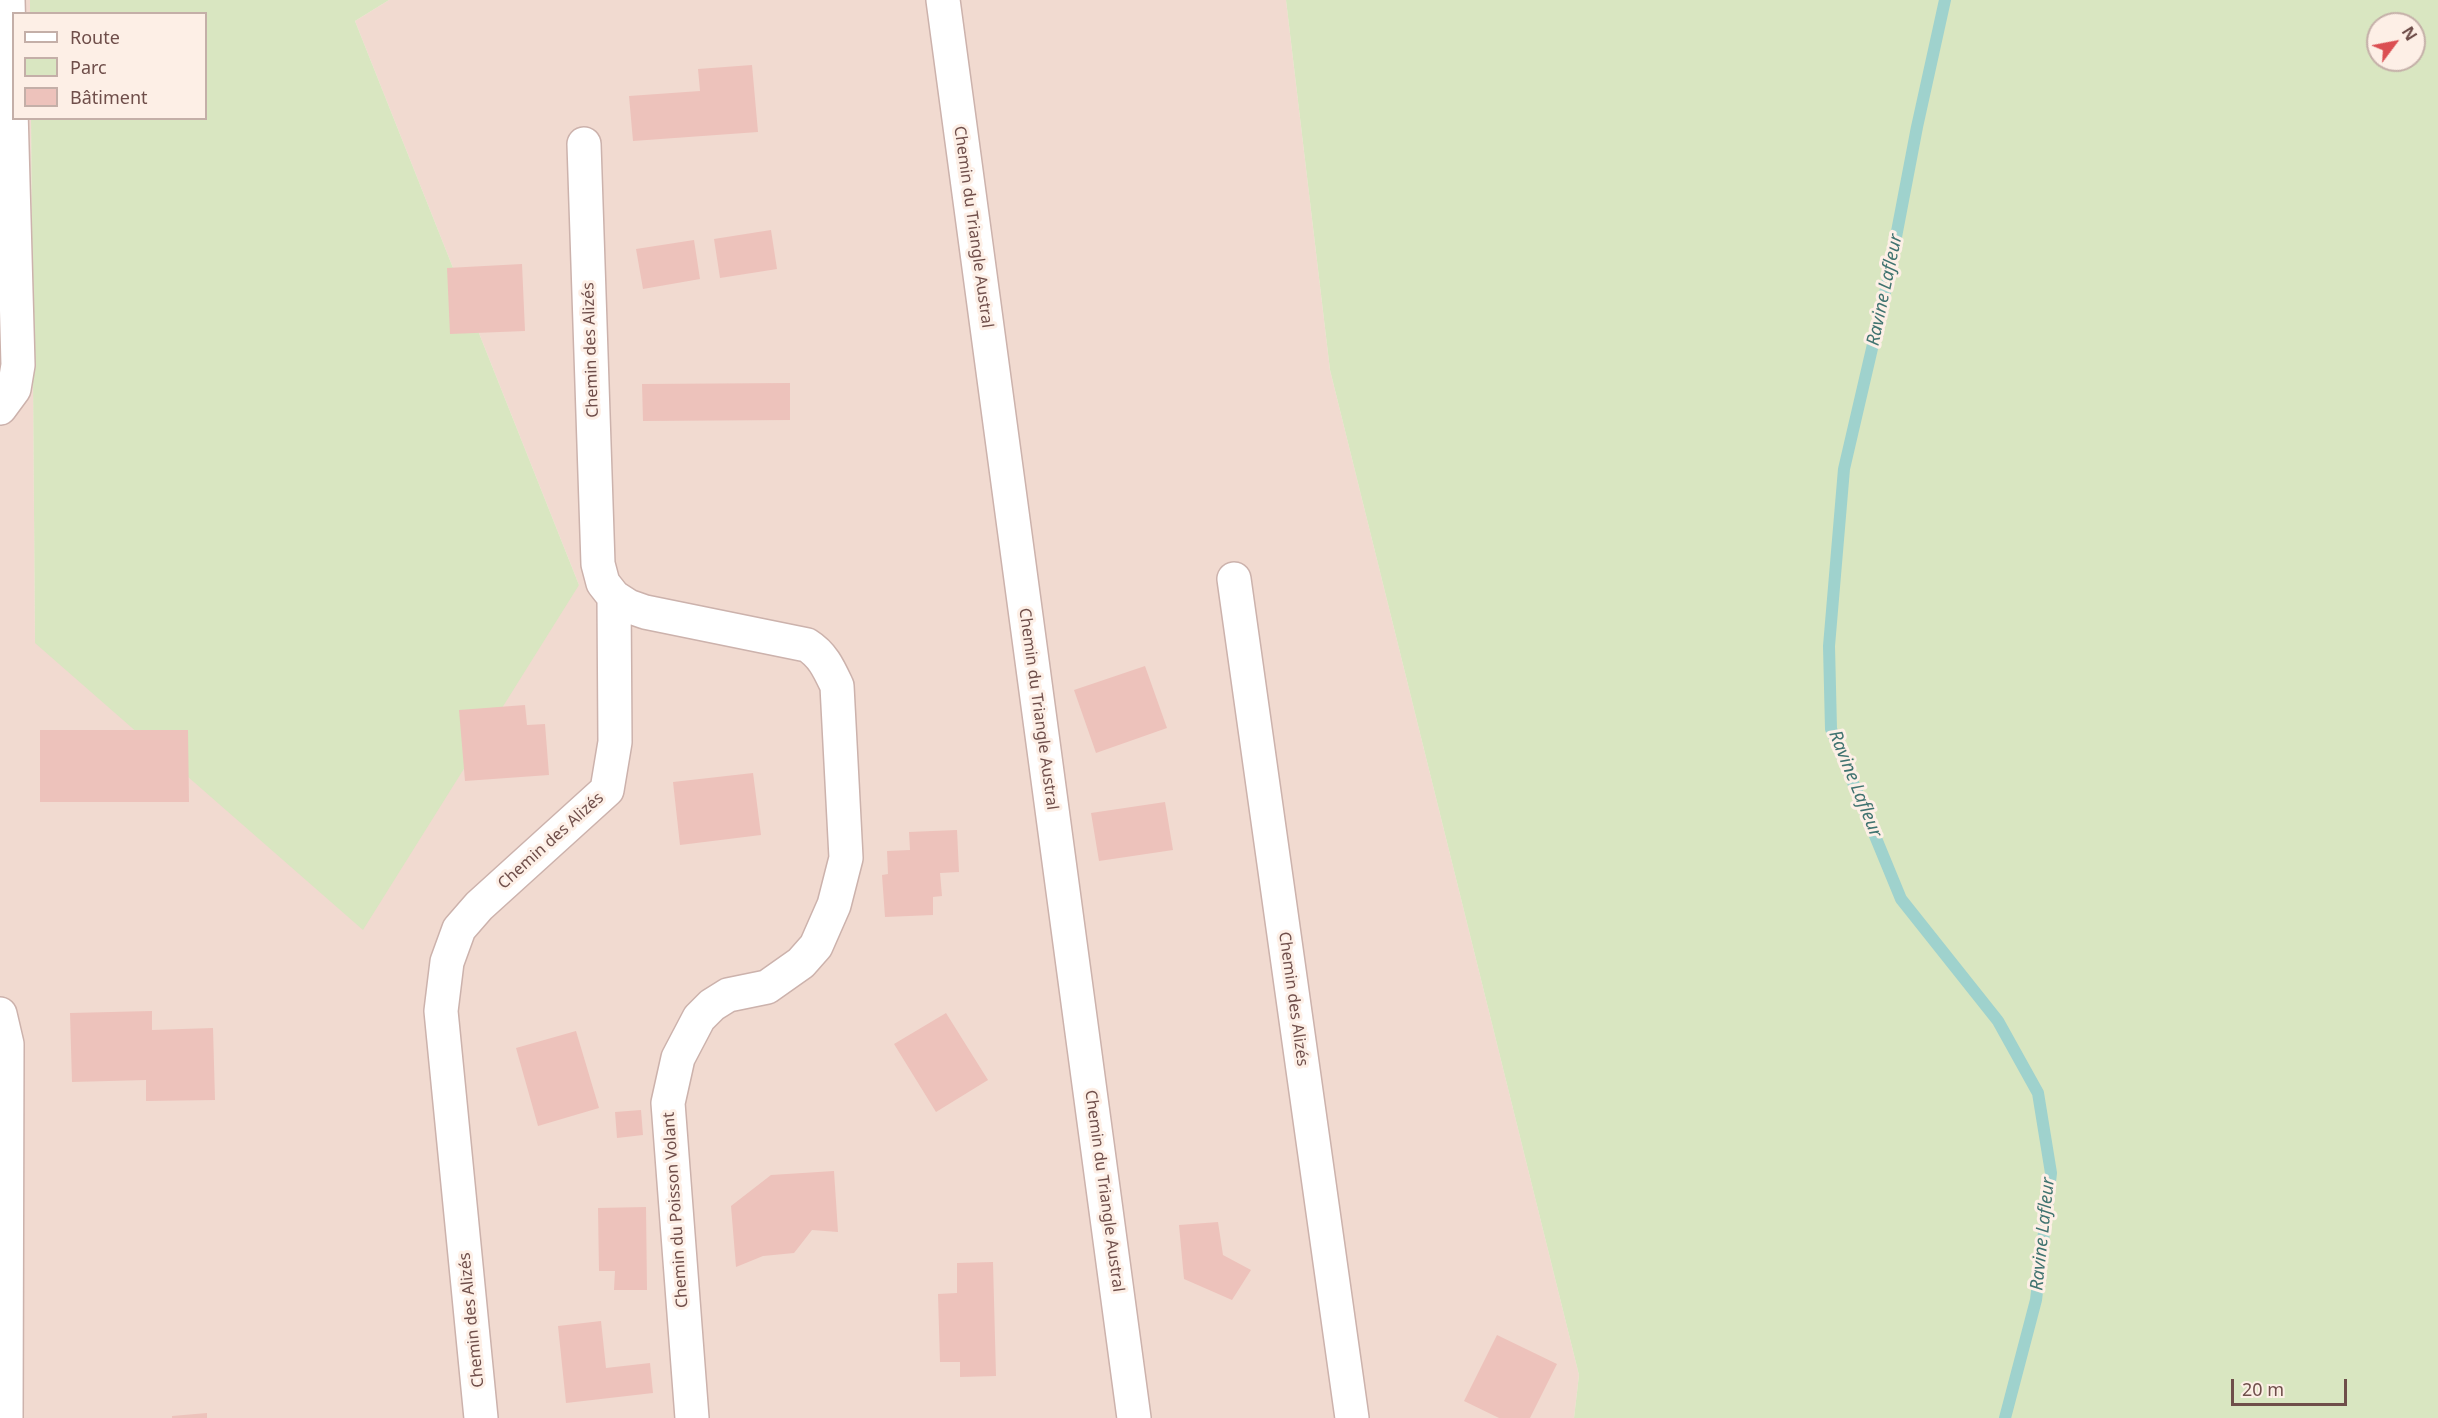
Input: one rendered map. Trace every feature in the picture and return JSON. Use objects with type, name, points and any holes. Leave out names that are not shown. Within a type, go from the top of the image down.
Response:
[{"type":"street","points":[[0,408],[14,389],[18,365],[8,0]]},
{"type":"street","name":"Chemin du Triangle Austral","points":[[943,0],[1134,1418]]},
{"type":"street","name":"Chemin des Alizés","points":[[481,1418],[441,1011],[447,962],[459,929],[479,906],[607,790],[615,741],[614,597],[603,582],[598,564],[584,144]]},
{"type":"street","name":"Chemin des Alizés","points":[[1234,579],[1352,1418]]},
{"type":"street","name":"Chemin du Poisson Volant","points":[[614,597],[628,606],[645,612],[807,645],[819,652],[837,686],[846,858],[834,905],[816,946],[801,963],[767,987],[728,995],[712,1005],[699,1018],[678,1058],[668,1103],[692,1418]]},
{"type":"street","points":[[2,1034],[2,1325],[6,1418]]},
{"type":"shaded area","points":[[0,0],[30,0],[30,12],[12,12],[12,120],[31,120],[35,643],[579,585],[355,21],[389,0],[1286,0],[1330,370],[1579,1375],[1574,1418],[0,1418]]},
{"type":"green space","points":[[30,0],[389,0],[355,21],[579,585],[363,930],[35,643],[31,120],[207,120],[207,12],[30,12]]},
{"type":"green space","points":[[1286,0],[2438,0],[2438,1418],[1574,1418],[1579,1375],[1330,370]]},
{"type":"building","points":[[752,65],[758,132],[633,141],[629,96],[700,91],[698,69]]},
{"type":"building","points":[[771,230],[777,269],[720,278],[714,239]]},
{"type":"building","points":[[694,240],[700,279],[643,289],[636,249]]},
{"type":"building","points":[[522,264],[525,331],[450,334],[447,268]]},
{"type":"building","points":[[790,383],[790,420],[643,421],[642,384]]},
{"type":"building","points":[[1145,666],[1167,728],[1096,753],[1074,690]]},
{"type":"building","points":[[525,705],[527,725],[545,724],[549,775],[465,781],[459,710]]},
{"type":"building","points":[[40,730],[188,730],[189,802],[40,802]]},
{"type":"building","points":[[753,773],[761,835],[680,845],[673,782]]},
{"type":"building","points":[[1165,802],[1173,850],[1099,861],[1091,813]]},
{"type":"building","points":[[957,830],[959,872],[940,873],[942,896],[933,897],[933,915],[885,917],[882,875],[888,874],[887,851],[910,850],[909,832]]},
{"type":"building","points":[[152,1011],[152,1030],[213,1028],[215,1100],[146,1101],[146,1080],[72,1082],[70,1013]]},
{"type":"building","points":[[946,1013],[988,1080],[936,1112],[894,1044]]},
{"type":"building","points":[[576,1031],[599,1108],[538,1126],[516,1048]]},
{"type":"building","points":[[641,1110],[643,1135],[617,1138],[615,1112]]},
{"type":"building","points":[[834,1171],[838,1232],[812,1230],[794,1253],[763,1256],[736,1267],[731,1206],[771,1175]]},
{"type":"building","points":[[646,1207],[647,1290],[614,1290],[615,1271],[599,1271],[598,1208]]},
{"type":"building","points":[[1218,1222],[1223,1255],[1251,1270],[1232,1300],[1184,1279],[1179,1225]]},
{"type":"building","points":[[993,1262],[996,1376],[960,1377],[960,1362],[940,1362],[938,1294],[957,1293],[957,1263]]},
{"type":"building","points":[[601,1321],[606,1368],[650,1363],[653,1393],[566,1403],[558,1326]]},
{"type":"building","points":[[1497,1335],[1557,1364],[1530,1418],[1499,1418],[1464,1401]]},
{"type":"building","points":[[207,1413],[207,1418],[172,1418],[172,1416]]},
{"type":"waterway","name":"Ravine Lafleur","points":[[1945,0],[1917,127],[1887,284],[1844,469],[1829,646],[1831,729],[1901,899],[1998,1021],[2038,1093],[2051,1173],[2036,1300],[2005,1418]]}]
